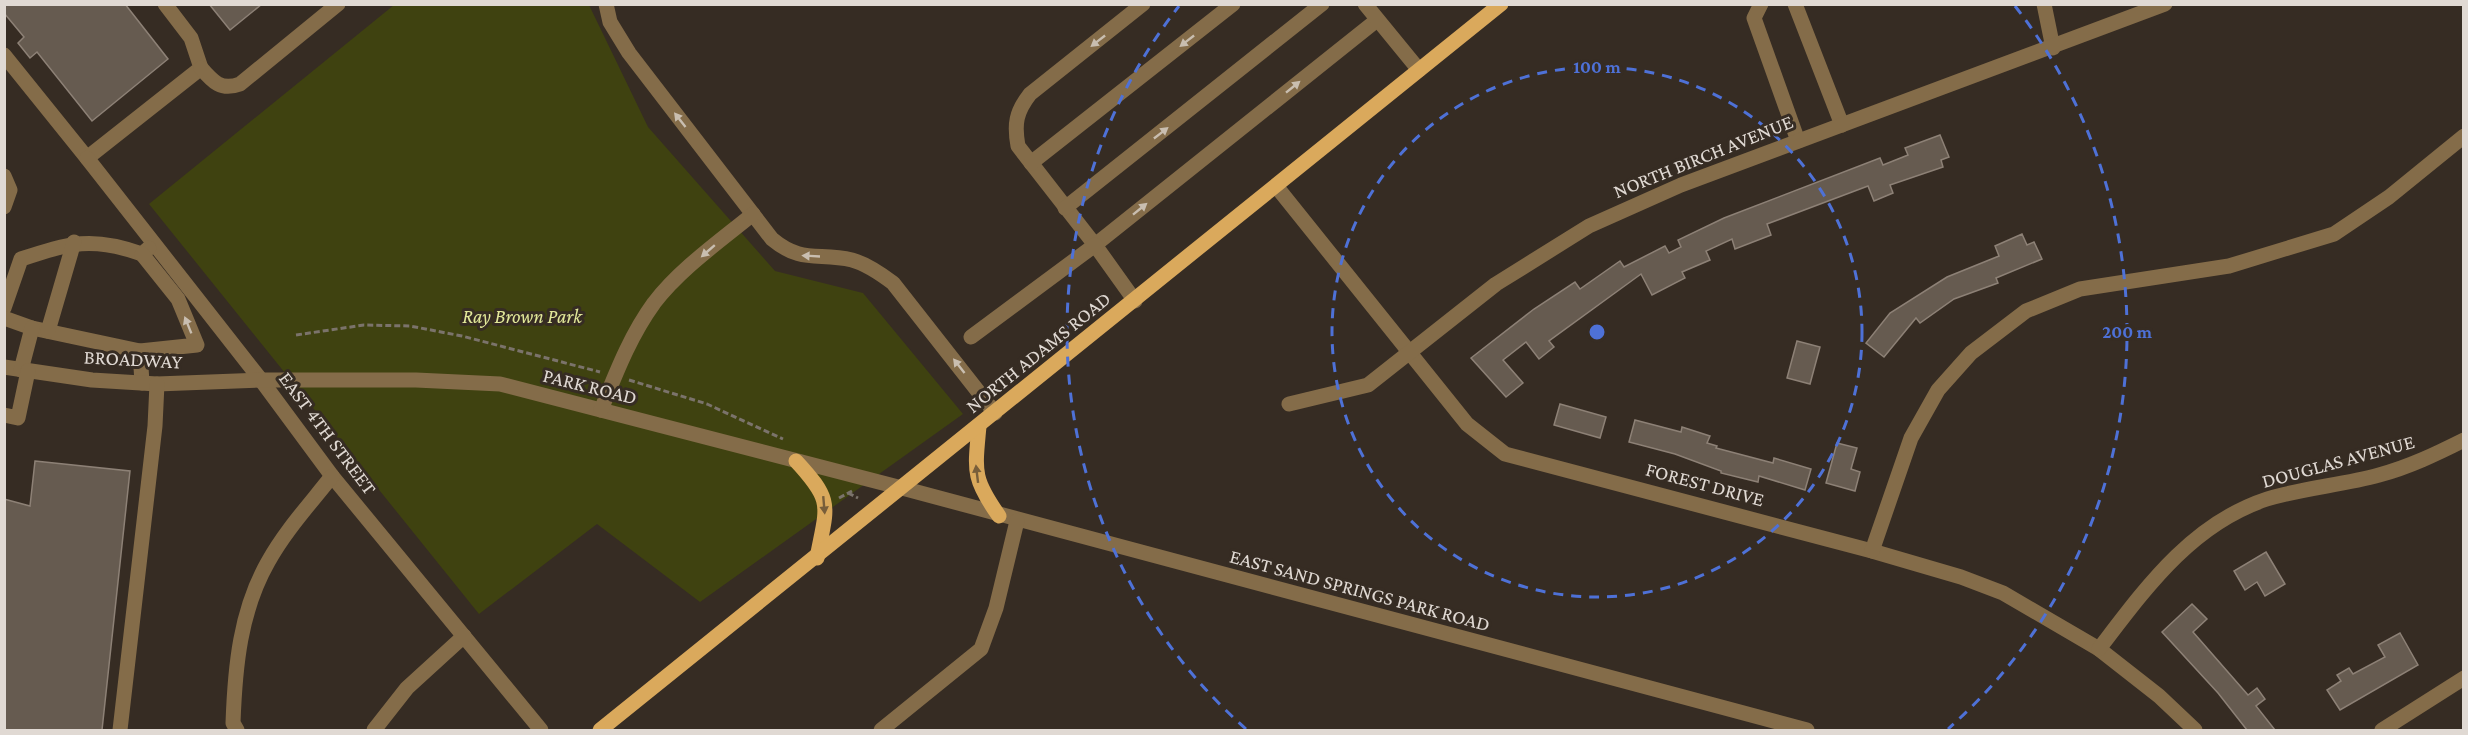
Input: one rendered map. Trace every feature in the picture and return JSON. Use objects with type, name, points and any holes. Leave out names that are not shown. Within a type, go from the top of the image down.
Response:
[{"type":"main road","name":"NORTH ADAMS ROAD","points":[[600,730],[1136,301],[1501,4]]},
{"type":"main road","points":[[979,426],[976,478],[982,492],[999,516]]},
{"type":"main road","points":[[796,461],[819,485],[825,503],[817,558]]},
{"type":"street","points":[[165,4],[191,38],[201,68],[214,83],[222,87],[240,84],[338,4]]},
{"type":"street","points":[[606,4],[610,22],[629,53],[772,239],[788,252],[854,260],[893,283],[995,413]]},
{"type":"street","points":[[1136,301],[1018,146],[1015,128],[1018,110],[1030,94],[1143,4]]},
{"type":"street","points":[[1031,163],[1233,4]]},
{"type":"street","points":[[1065,208],[1322,4]]},
{"type":"street","points":[[1365,4],[1419,70]]},
{"type":"street","points":[[1761,4],[1754,18],[1798,141]]},
{"type":"street","points":[[1795,4],[1842,125]]},
{"type":"street","points":[[2044,4],[2053,48]]},
{"type":"street","name":"NORTH BIRCH AVENUE","points":[[1289,404],[1368,385],[1496,284],[1589,226],[1681,185],[2053,48],[2165,4]]},
{"type":"street","points":[[971,337],[1095,245],[1377,20]]},
{"type":"street","name":"EAST 4TH STREET","points":[[4,55],[155,243],[332,476],[541,730]]},
{"type":"street","points":[[87,158],[201,68]]},
{"type":"street","points":[[1872,551],[1911,438],[1938,390],[1971,353],[2026,312],[2080,289],[2229,266],[2334,234],[2389,197],[2463,136]]},
{"type":"street","points":[[4,176],[10,190],[4,207]]},
{"type":"street","name":"FOREST DRIVE","points":[[1276,186],[1467,424],[1505,454],[1872,551],[1961,577],[2003,593],[2099,649],[2159,696],[2195,730]]},
{"type":"street","points":[[601,410],[626,348],[655,302],[688,269],[753,214]]},
{"type":"street","points":[[48,331],[74,242]]},
{"type":"street","points":[[4,308],[21,259],[74,242],[115,244],[142,254],[178,298],[197,345],[140,351],[32,328],[4,318]]},
{"type":"street","points":[[142,254],[155,243]]},
{"type":"street","points":[[4,415],[18,418],[32,328]]},
{"type":"street","points":[[120,730],[155,426],[150,384],[140,351]]},
{"type":"street","name":"BROADWAY","points":[[4,367],[92,380],[150,384],[261,380]]},
{"type":"street","name":"PARK ROAD","points":[[261,380],[416,380],[500,384],[902,488]]},
{"type":"street","name":"DOUGLAS AVENUE","points":[[2099,649],[2163,568],[2178,553],[2218,522],[2266,500],[2379,475],[2422,461],[2463,440]]},
{"type":"street","points":[[237,730],[233,723],[235,671],[251,596],[268,561],[332,476]]},
{"type":"street","name":"EAST SAND SPRINGS PARK ROAD","points":[[902,488],[1017,521],[1808,730]]},
{"type":"street","points":[[881,730],[981,650],[996,608],[1017,521]]},
{"type":"street","points":[[374,730],[407,688],[464,636]]},
{"type":"street","points":[[2382,730],[2463,678]]},
{"type":"path","points":[[296,336],[364,325],[410,326],[462,336],[685,395],[789,442]]},
{"type":"path","points":[[832,502],[853,490]]},
{"type":"path","points":[[848,494],[858,498]]},
{"type":"green space","name":"Ray Brown Park","points":[[394,5],[589,5],[648,127],[775,271],[863,293],[963,414],[700,602],[597,524],[479,614],[149,204]]},
{"type":"building","points":[[4,4],[125,4],[168,59],[92,121],[37,52],[30,58],[18,43],[24,37],[4,13]]},
{"type":"building","points":[[209,4],[262,4],[230,30]]},
{"type":"building","points":[[1940,135],[1949,157],[1941,160],[1943,167],[1890,185],[1893,193],[1874,201],[1868,186],[1767,224],[1771,235],[1735,249],[1732,239],[1706,251],[1710,260],[1682,272],[1685,278],[1652,295],[1641,274],[1549,341],[1554,347],[1539,359],[1526,342],[1503,360],[1523,383],[1506,397],[1471,358],[1534,309],[1575,282],[1580,289],[1620,261],[1624,267],[1665,246],[1669,253],[1681,247],[1678,240],[1724,218],[1880,158],[1883,165],[1908,155],[1905,148]]},
{"type":"building","points":[[2022,234],[2027,245],[2034,242],[2042,259],[1996,278],[1998,283],[1954,299],[1920,323],[1916,318],[1884,357],[1866,343],[1890,313],[1947,277],[1999,256],[1995,246]]},
{"type":"building","points":[[1797,341],[1820,347],[1810,384],[1787,378]]},
{"type":"building","points":[[1560,404],[1606,417],[1600,438],[1554,425]]},
{"type":"building","points":[[1635,420],[1681,432],[1682,427],[1710,436],[1707,443],[1717,446],[1716,448],[1773,463],[1774,458],[1811,469],[1805,490],[1759,476],[1758,482],[1721,473],[1721,471],[1675,454],[1629,442]]},
{"type":"building","points":[[1837,443],[1857,448],[1851,469],[1860,472],[1855,491],[1826,483]]},
{"type":"building","points":[[35,461],[130,471],[102,730],[4,730],[4,499],[30,506]]},
{"type":"building","points":[[2266,552],[2285,584],[2265,596],[2257,582],[2245,590],[2234,571]]},
{"type":"building","points":[[2192,604],[2207,619],[2193,632],[2248,695],[2257,688],[2265,699],[2256,706],[2275,730],[2247,730],[2218,693],[2162,632]]},
{"type":"building","points":[[2400,633],[2418,665],[2340,710],[2327,690],[2341,681],[2337,675],[2349,668],[2353,674],[2385,657],[2378,645]]}]
